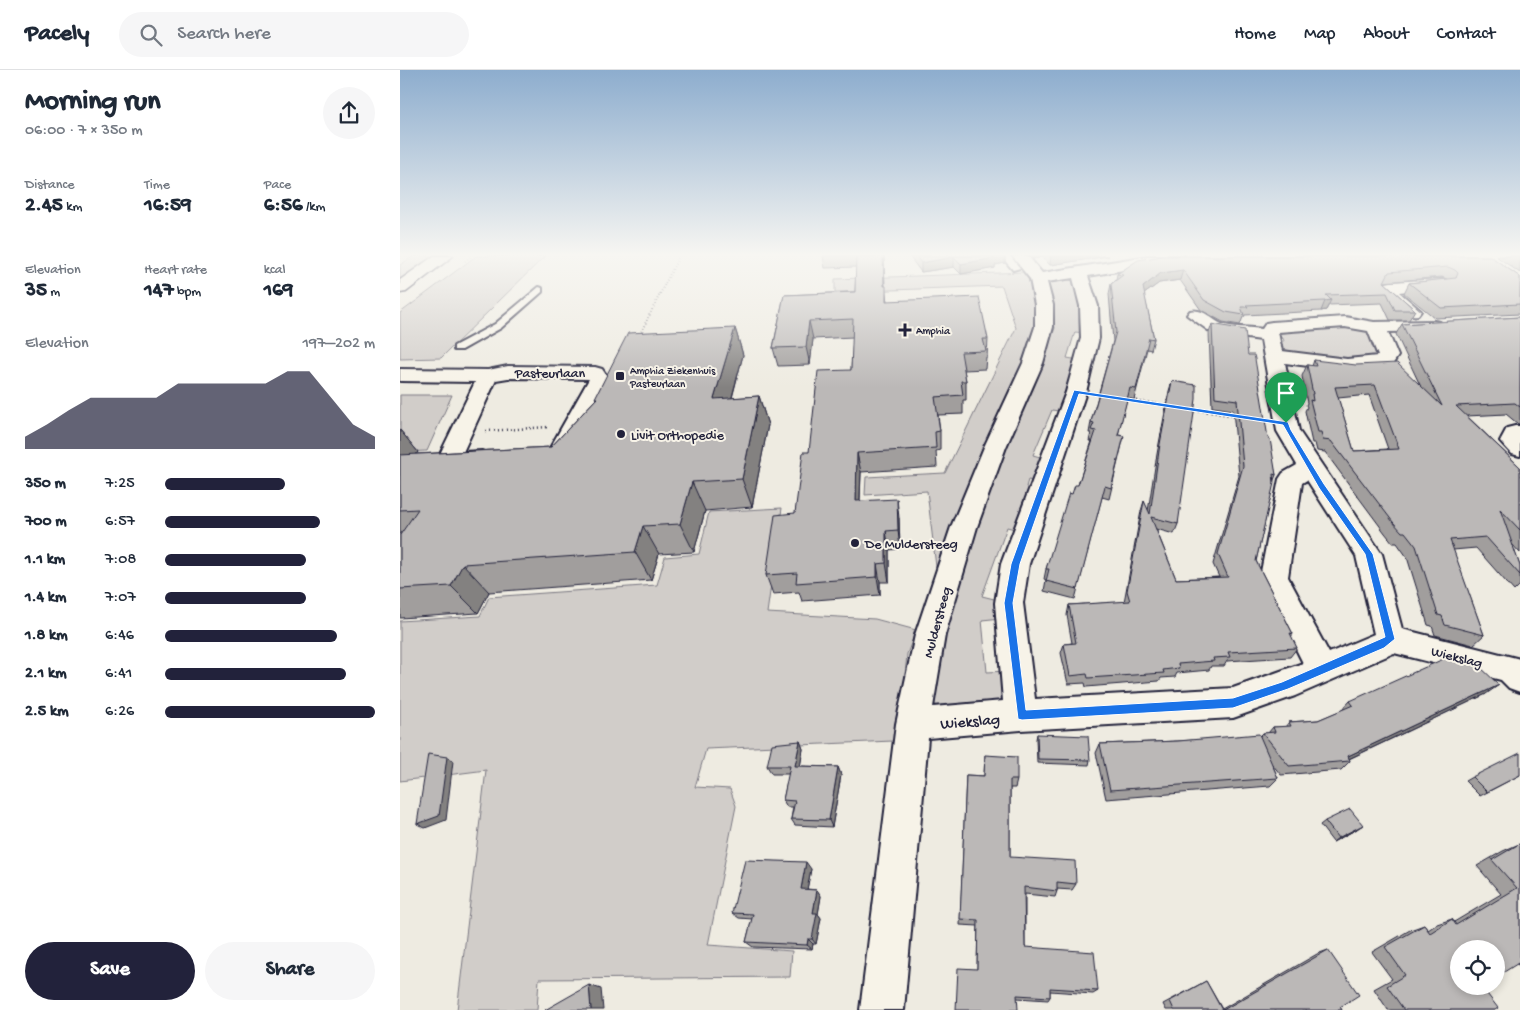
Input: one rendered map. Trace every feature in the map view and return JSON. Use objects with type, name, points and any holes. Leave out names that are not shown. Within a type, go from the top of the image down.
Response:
[{"type":"street","name":"Muldersteeg","points":[[882,1010],[913,724],[930,635],[964,527],[995,447],[1034,363],[1044,327],[1044,305],[1041,300]]},
{"type":"street","points":[[1022,715],[1008,603],[1015,564],[1076,392],[1090,338],[1087,300]]},
{"type":"street","points":[[1399,300],[1430,326]]},
{"type":"street","points":[[1196,314],[1218,328],[1272,346],[1347,366],[1385,361],[1388,356],[1380,334],[1374,327]]},
{"type":"street","points":[[1390,639],[1369,554],[1288,430],[1269,331],[1272,327],[1285,325],[1345,322],[1374,327],[1457,324]]},
{"type":"street","name":"Pasteurlaan","points":[[400,375],[488,376],[508,372],[591,372],[598,376],[599,379],[562,448],[546,455]]},
{"type":"street","points":[[488,376],[451,454],[453,459],[457,460],[499,458]]},
{"type":"street","points":[[1520,433],[1515,433],[1511,441],[1520,450]]},
{"type":"street","points":[[1311,467],[1292,478],[1274,577],[1322,670]]},
{"type":"street","name":"Wiekslag","points":[[913,724],[1022,715],[1233,703],[1284,686],[1381,645],[1390,639],[1510,669],[1520,678]]},
{"type":"lane","points":[[518,300],[492,326],[458,348],[498,326],[528,300]]},
{"type":"path","points":[[1124,399],[1171,406]]},
{"type":"path","points":[[1190,409],[1238,416]]},
{"type":"shaded area","points":[[418,300],[500,300],[441,358],[400,359],[400,313]]},
{"type":"shaded area","points":[[1007,300],[1034,300],[1035,326],[1021,368],[960,509],[937,575],[927,491],[865,495],[866,477],[945,473],[1016,328]]},
{"type":"shaded area","points":[[1051,300],[1079,300],[1085,333],[1075,332],[1067,358],[1079,360],[1065,412],[1052,410],[1033,455],[1047,459],[1039,482],[1028,480],[1026,487],[1036,490],[1022,531],[1007,527],[982,596],[998,600],[1001,618],[982,620],[987,672],[1008,671],[1011,690],[996,707],[928,713],[946,623],[984,505],[1003,454],[1042,365],[1055,328]]},
{"type":"shaded area","points":[[1350,326],[1370,332],[1380,355],[1356,361],[1329,360],[1277,347],[1277,341],[1284,341],[1283,338],[1277,338],[1278,333],[1285,328]]},
{"type":"shaded area","points":[[400,395],[452,395],[427,451],[400,452]]},
{"type":"shaded area","points":[[782,508],[767,613],[875,619],[916,630],[907,654],[903,696],[893,741],[706,749],[695,787],[730,789],[736,806],[708,945],[792,951],[790,977],[539,979],[537,1010],[457,1010],[486,770],[400,781],[400,621],[480,616],[489,597],[657,585],[665,557],[699,554],[709,512]]},
{"type":"building","points":[[783,300],[980,300],[988,339],[983,339],[986,351],[961,352],[966,381],[961,381],[963,395],[935,397],[940,431],[935,432],[936,448],[857,453],[856,501],[897,499],[898,530],[886,531],[886,563],[877,564],[877,577],[796,583],[797,573],[766,575],[775,515],[795,513],[803,452],[809,452],[818,371],[851,370],[853,319],[809,321],[806,347],[773,348]]},
{"type":"building","points":[[1113,300],[1146,300],[1154,339],[1149,338],[1136,389],[1130,388],[1118,435],[1124,436],[1111,488],[1105,486],[1078,589],[1046,581],[1049,569],[1046,569],[1069,493],[1072,494],[1075,485],[1078,485],[1096,431],[1091,430],[1094,423],[1091,422],[1116,332]]},
{"type":"building","points":[[1204,300],[1331,300],[1246,305],[1248,307],[1241,307],[1244,315],[1226,312]]},
{"type":"building","points":[[1390,300],[1404,300],[1415,310],[1395,310]]},
{"type":"building","points":[[1431,300],[1520,300],[1520,304],[1441,308]]},
{"type":"building","points":[[1520,317],[1520,407],[1515,403],[1456,406],[1520,467],[1520,530],[1500,509],[1520,566],[1520,575],[1486,537],[1450,540],[1484,635],[1445,625],[1442,616],[1438,615],[1416,546],[1405,532],[1402,532],[1393,522],[1331,441],[1323,440],[1321,432],[1318,432],[1310,400],[1313,401],[1313,394],[1307,365],[1316,366],[1314,360],[1356,365],[1397,363],[1442,406],[1402,324]],"holes":[[[1375,385],[1399,449],[1354,451],[1335,387]]]},
{"type":"building","points":[[1212,324],[1245,330],[1248,355],[1254,355],[1276,475],[1273,474],[1274,483],[1256,561],[1293,634],[1290,633],[1297,648],[1228,652],[1230,657],[1213,658],[1214,661],[1178,664],[1179,668],[1163,670],[1164,673],[1088,678],[1087,674],[1070,676],[1064,644],[1076,643],[1069,605],[1130,601],[1127,591],[1144,501],[1150,514],[1160,444],[1172,381],[1196,385],[1196,399],[1178,524],[1151,517],[1176,579],[1228,577],[1218,554],[1243,466],[1237,400],[1215,397]]},
{"type":"building","points":[[735,328],[714,399],[759,396],[742,479],[692,482],[680,524],[643,526],[635,552],[463,564],[451,586],[400,589],[400,535],[418,509],[400,510],[400,455],[551,447],[597,398],[595,398],[628,333]]},
{"type":"building","points":[[1450,656],[1475,662],[1499,685],[1348,756],[1350,761],[1289,766],[1263,733],[1275,732],[1273,727],[1291,726],[1289,722],[1318,720],[1353,705],[1350,701]]},
{"type":"building","points":[[1037,734],[1088,736],[1090,760],[1038,759]]},
{"type":"building","points":[[1259,734],[1278,778],[1110,790],[1100,744],[1178,741]]},
{"type":"building","points":[[800,741],[795,766],[838,767],[829,820],[791,819],[795,801],[783,800],[790,766],[767,766],[772,744]]},
{"type":"building","points":[[1520,753],[1520,775],[1487,792],[1472,777]]},
{"type":"building","points":[[428,754],[447,757],[439,816],[417,824]]},
{"type":"building","points":[[985,755],[1017,757],[1017,780],[1010,780],[1010,857],[1075,861],[1076,884],[1057,882],[1057,891],[1024,887],[1025,947],[1094,952],[1098,991],[1050,988],[1050,997],[1017,995],[1018,1010],[956,1010],[958,968],[977,969],[978,920],[960,919],[966,775],[984,776]]},
{"type":"building","points":[[1350,809],[1363,825],[1338,838],[1325,821]]},
{"type":"building","points":[[1519,844],[1520,962],[1505,971],[1505,940],[1450,940],[1450,995],[1488,995],[1498,1008],[1495,1010],[1404,1010],[1387,986],[1405,975],[1385,947],[1424,925],[1430,933],[1452,919],[1456,925],[1517,888],[1492,860]]},
{"type":"building","points":[[745,860],[806,862],[801,889],[817,890],[813,913],[817,913],[812,939],[808,939],[807,945],[746,942],[753,914],[732,913]]},
{"type":"building","points":[[1328,950],[1359,995],[1340,1007],[1342,1010],[1223,1010]]},
{"type":"building","points":[[1206,981],[1222,1010],[1174,1010],[1170,1001]]},
{"type":"building","points":[[589,985],[591,1010],[545,1010]]},
{"type":"place","name":"Amphia","points":[[905,330]]},
{"type":"place","name":"Amphia Ziekenhuis Pasteurlaan","points":[[620,376]]},
{"type":"place","name":"Livit Orthopedie","points":[[621,434]]},
{"type":"place","name":"De Muldersteeg","points":[[855,543]]},
{"type":"route","points":[[1076,392],[1286,423],[1288,430],[1322,486],[1369,554],[1390,639],[1381,645],[1284,686],[1233,703],[1022,715],[1008,603],[1015,564],[1076,392]]}]
